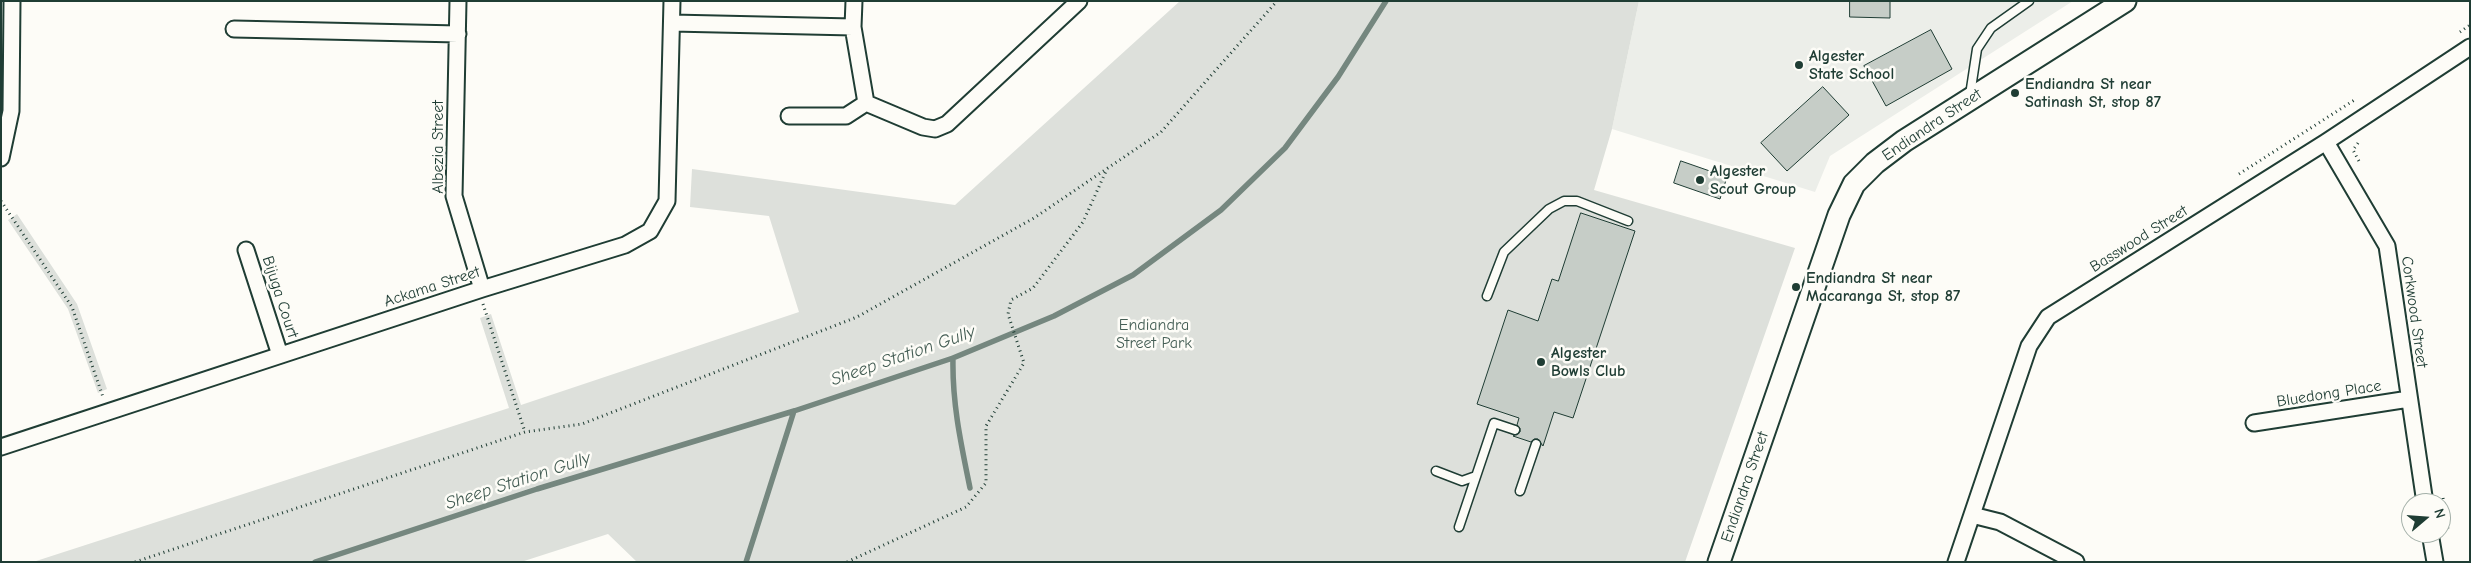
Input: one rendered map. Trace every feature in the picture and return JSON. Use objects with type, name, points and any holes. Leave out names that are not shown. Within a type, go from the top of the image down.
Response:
[{"type":"street","points":[[1,158],[11,110],[12,1]]},
{"type":"street","name":"Albezia Street","points":[[458,1],[454,196],[482,289]]},
{"type":"street","name":"Ackama Street","points":[[1,447],[482,289],[625,245],[650,231],[667,201],[672,1]]},
{"type":"street","points":[[854,1],[853,27],[866,103]]},
{"type":"street","points":[[866,103],[923,127],[935,129],[947,124],[1079,1]]},
{"type":"street","name":"Endiandra Street","points":[[1719,562],[1839,215],[1854,184],[1875,163],[1904,141],[2125,1]]},
{"type":"street","points":[[672,23],[853,27]]},
{"type":"street","points":[[234,29],[458,34]]},
{"type":"street","name":"Basswood Street","points":[[1956,562],[2029,346],[2048,317],[2326,142],[2470,47]]},
{"type":"street","points":[[789,116],[846,116],[866,103]]},
{"type":"street","name":"Corkwood Street","points":[[2326,142],[2387,246],[2423,493]]},
{"type":"street","name":"Bijuga Court","points":[[246,250],[280,356]]},
{"type":"street","name":"Bluedong Place","points":[[2254,423],[2409,400]]},
{"type":"street","points":[[1972,515],[2000,522],[2076,562]]},
{"type":"street","points":[[2431,543],[2434,562]]},
{"type":"lane","points":[[1970,99],[1976,49],[1991,28],[2029,1]]},
{"type":"lane","points":[[1487,296],[1504,252],[1548,209],[1564,201],[1577,202],[1628,221]]},
{"type":"lane","points":[[1459,527],[1494,423],[1515,430]]},
{"type":"lane","points":[[1520,491],[1536,444]]},
{"type":"lane","points":[[1436,471],[1462,481],[1476,476]]},
{"type":"path","points":[[135,562],[525,432],[582,424],[857,317],[1034,218],[1161,132],[1277,1]]},
{"type":"path","points":[[2361,137],[2353,150],[2362,166]]},
{"type":"path","points":[[847,562],[966,507],[978,496],[986,483],[986,426],[1024,363],[1008,314],[1011,300],[1032,288],[1083,222],[1107,169]]},
{"type":"path","points":[[1,202],[72,307],[108,412]]},
{"type":"path","points":[[482,289],[482,303],[525,432]]},
{"type":"shaded area","name":"Algester State School","points":[[1639,1],[2073,1],[1830,156],[1815,192],[1612,129]]},
{"type":"green space","name":"Endiandra Street Park","points":[[1180,1],[1639,1],[1612,129],[1594,190],[1795,248],[1685,562],[637,562],[608,534],[521,562],[33,562],[509,408],[480,318],[491,314],[521,405],[799,312],[769,216],[690,207],[692,169],[955,205]]},
{"type":"green space","points":[[17,214],[77,304],[107,389],[98,393],[68,309],[8,220]]},
{"type":"building","points":[[1850,1],[1890,1],[1890,18],[1850,17]]},
{"type":"building","points":[[1931,30],[1952,69],[1886,106],[1864,66]]},
{"type":"building","points":[[1823,87],[1849,115],[1787,171],[1761,143]]},
{"type":"building","name":"Algester Scout Group","points":[[1681,161],[1727,177],[1720,199],[1674,183]]},
{"type":"building","name":"Algester Bowls Club","points":[[1581,213],[1635,231],[1573,418],[1554,412],[1543,446],[1538,439],[1534,439],[1531,442],[1513,436],[1520,432],[1520,428],[1517,425],[1519,418],[1477,404],[1508,310],[1538,321],[1552,279],[1558,281]]},
{"type":"waterway","name":"Sheep Station Gully","points":[[315,562],[537,489],[794,411],[953,358],[1054,316],[1133,275],[1221,210],[1285,148],[1338,77],[1386,1]]},
{"type":"waterway","points":[[953,358],[960,439],[970,488]]},
{"type":"waterway","points":[[746,562],[794,411]]},
{"type":"place","name":"Algester State School","points":[[1799,65]]},
{"type":"place","name":"Endiandra St near Satinash St, stop 87","points":[[2015,93]]},
{"type":"place","name":"Algester Scout Group","points":[[1700,180]]},
{"type":"place","name":"Endiandra St near Macaranga St, stop 87","points":[[1796,287]]},
{"type":"place","name":"Algester Bowls Club","points":[[1541,362]]}]
